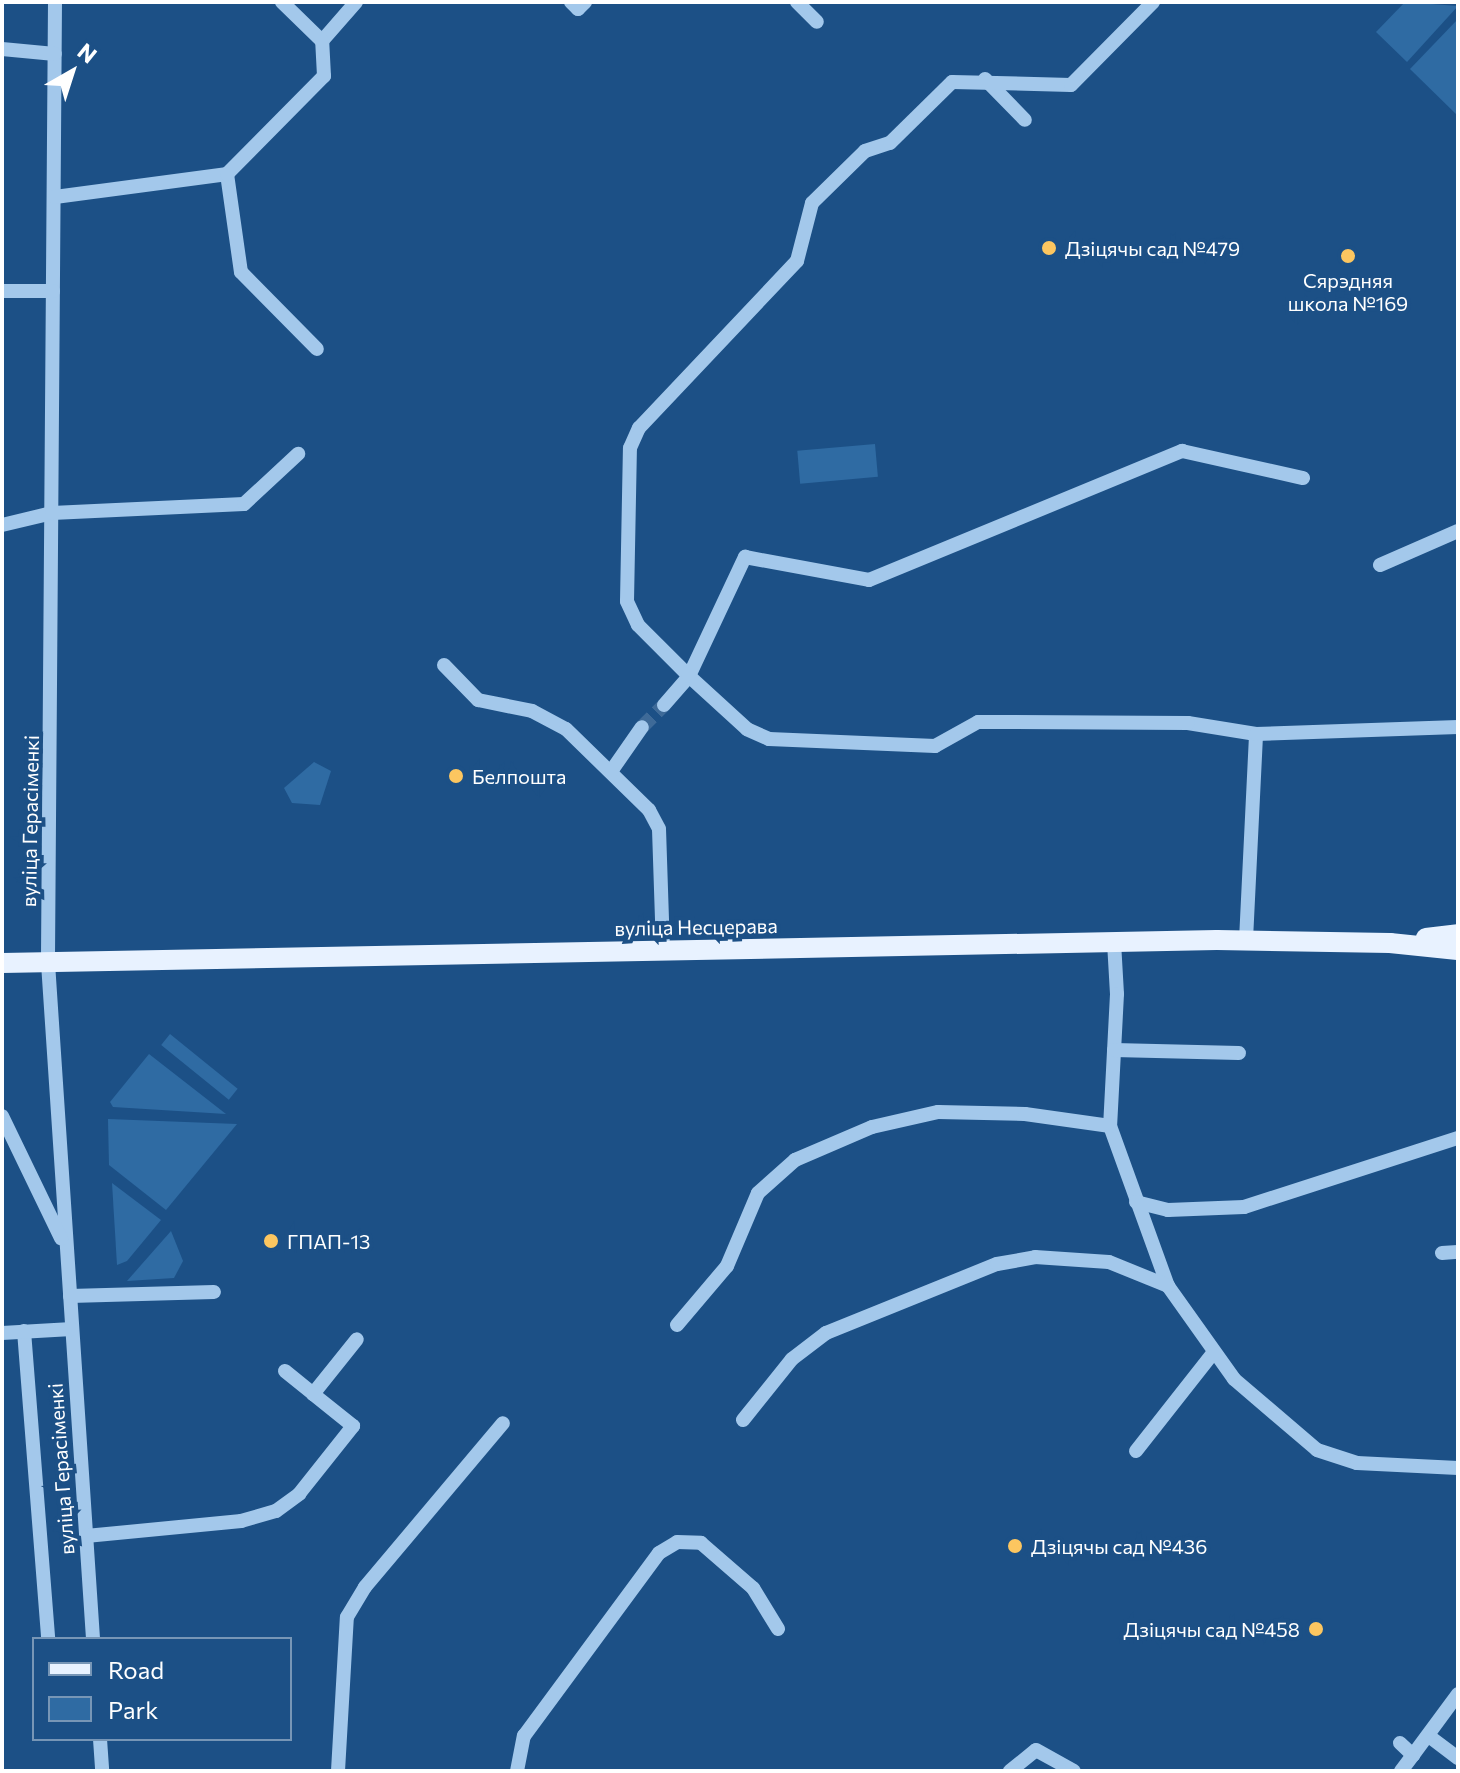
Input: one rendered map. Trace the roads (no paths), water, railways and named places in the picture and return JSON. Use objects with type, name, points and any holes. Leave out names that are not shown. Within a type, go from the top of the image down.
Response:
[{"type":"main road","points":[[1390,943],[1458,934]]},
{"type":"main road","name":"вуліца Несцерава","points":[[2,963],[1246,940],[1390,943]]},
{"type":"main road","points":[[1390,943],[1458,950]]},
{"type":"street","name":"вуліца Герасіменкі","points":[[55,2],[48,963],[93,1637]]},
{"type":"street","points":[[55,197],[227,174],[324,76],[322,41],[282,2]]},
{"type":"street","points":[[322,41],[356,2]]},
{"type":"street","points":[[571,2],[578,9],[585,2]]},
{"type":"street","points":[[797,2],[817,22]]},
{"type":"street","points":[[1153,2],[1071,85],[985,79],[952,82],[890,143],[865,151],[812,203],[797,261],[639,428],[630,448],[627,601],[638,625],[689,676],[747,729],[769,739],[935,746],[978,722],[1188,723],[1256,734],[1458,727]]},
{"type":"street","points":[[2,49],[55,54]]},
{"type":"street","points":[[985,79],[1025,120]]},
{"type":"street","points":[[227,174],[241,272],[317,349]]},
{"type":"street","points":[[2,291],[53,291]]},
{"type":"street","points":[[664,705],[689,676],[745,557],[869,580],[1182,451],[1303,478]]},
{"type":"street","points":[[2,525],[52,513],[244,504],[298,454]]},
{"type":"street","points":[[1380,565],[1458,531]]},
{"type":"street","points":[[444,665],[478,700],[532,711],[551,721],[612,770],[649,810],[659,829],[663,951]]},
{"type":"street","points":[[612,770],[642,727]]},
{"type":"street","points":[[1246,940],[1256,734]]},
{"type":"street","points":[[1114,942],[1110,1126],[1168,1286],[1213,1353],[1268,1411],[1317,1450],[1357,1463],[1458,1468]]},
{"type":"street","points":[[1114,1050],[1239,1053]]},
{"type":"street","points":[[677,1325],[727,1266],[758,1193],[795,1160],[872,1127],[938,1112],[1025,1114],[1110,1126]]},
{"type":"street","points":[[2,1116],[65,1246]]},
{"type":"street","points":[[1136,1202],[1180,1211],[1244,1207],[1458,1138]]},
{"type":"street","points":[[1442,1253],[1458,1252]]},
{"type":"street","points":[[743,1420],[792,1359],[826,1333],[997,1264],[1035,1257],[1109,1262],[1168,1286]]},
{"type":"street","points":[[70,1296],[214,1292]]},
{"type":"street","points":[[2,1333],[72,1329]]},
{"type":"street","points":[[24,1331],[48,1637]]},
{"type":"street","points":[[313,1394],[357,1339]]},
{"type":"street","points":[[1136,1451],[1213,1353]]},
{"type":"street","points":[[86,1536],[241,1521],[276,1511],[299,1494],[353,1426],[285,1371]]},
{"type":"street","points":[[338,1771],[347,1617],[365,1587],[503,1423]]},
{"type":"street","points":[[517,1771],[524,1736],[659,1553],[677,1542],[701,1543],[753,1588],[778,1629]]},
{"type":"street","points":[[1401,1771],[1430,1737],[1458,1694]]},
{"type":"street","points":[[1430,1737],[1458,1758]]},
{"type":"street","points":[[100,1741],[102,1771]]},
{"type":"street","points":[[1400,1743],[1413,1755]]},
{"type":"street","points":[[1010,1771],[1036,1750],[1074,1771]]},
{"type":"tunnel","points":[[642,727],[664,705]]},
{"type":"place","name":"Дзіцячы сад №479","points":[[1049,248]]},
{"type":"place","name":"Сярэдняя школа №169","points":[[1348,256]]},
{"type":"place","name":"Белпошта","points":[[456,776]]},
{"type":"place","name":"ГПАП-13","points":[[271,1241]]},
{"type":"place","name":"Дзіцячы сад №436","points":[[1015,1546]]},
{"type":"place","name":"Дзіцячы сад №458","points":[[1316,1629]]}]
